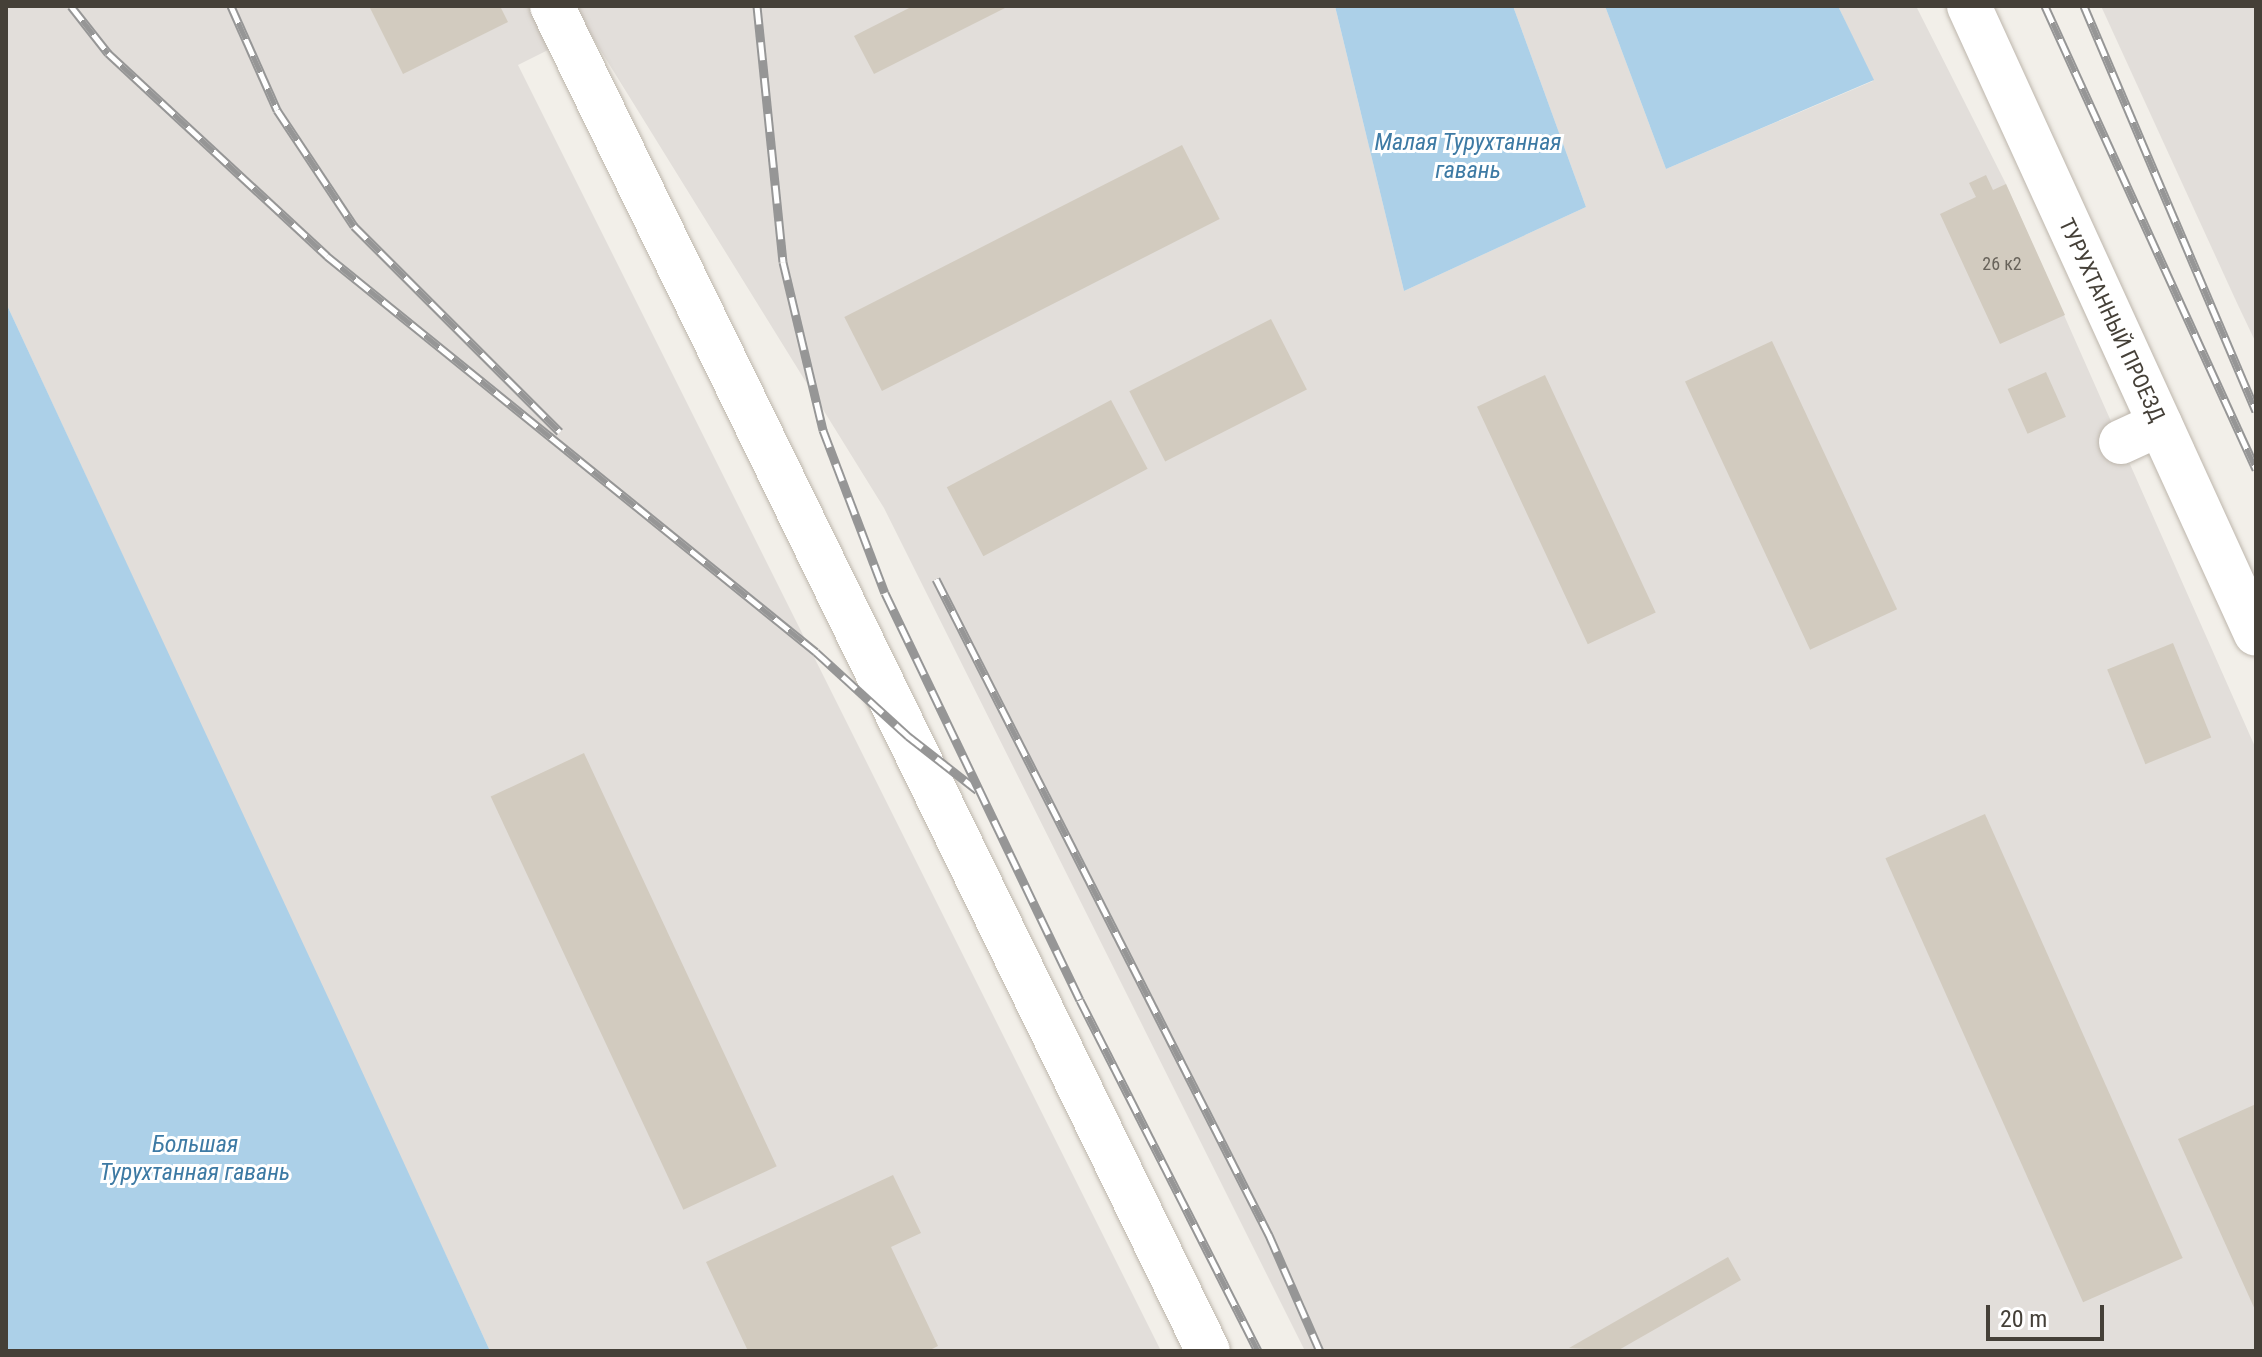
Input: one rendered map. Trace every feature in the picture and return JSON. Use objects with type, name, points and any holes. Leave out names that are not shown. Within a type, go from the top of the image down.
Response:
[{"type":"street","name":"ТУРУХТАННЫЙ ПРОЕЗД","points":[[1969,6],[2140,433],[2256,634]]},
{"type":"street","points":[[560,23],[1208,1351]]},
{"type":"shaded area","points":[[6,6],[1335,6],[1404,291],[1586,207],[1513,6],[1605,6],[1666,169],[1873,81],[1838,6],[1916,6],[2006,184],[2256,749],[2256,1351],[1305,1351],[884,508],[588,30],[518,65],[1161,1351],[490,1351],[6,303]]},
{"type":"shaded area","points":[[2101,6],[2256,6],[2256,343],[2237,303]]},
{"type":"water","name":"Малая Турухтанная гавань","points":[[1335,6],[1513,6],[1586,207],[1404,291]]},
{"type":"water","points":[[1605,6],[1838,6],[1874,80],[1666,169]]},
{"type":"water","name":"Большая Турухтанная гавань","points":[[6,303],[333,1008],[490,1351],[6,1351]]},
{"type":"building","points":[[369,6],[500,6],[508,22],[403,74]]},
{"type":"building","points":[[913,6],[1009,6],[874,74],[854,36]]},
{"type":"building","points":[[1182,145],[1220,219],[882,391],[844,317]]},
{"type":"building","points":[[1986,175],[1993,190],[2006,184],[2065,315],[2000,344],[1940,214],[1976,197],[1969,183]]},
{"type":"building","points":[[1271,319],[1307,389],[1165,462],[1129,391]]},
{"type":"building","points":[[1772,341],[1897,609],[1810,650],[1685,382]]},
{"type":"building","points":[[2046,372],[2066,417],[2028,434],[2008,389]]},
{"type":"building","points":[[1545,375],[1656,612],[1588,644],[1477,407]]},
{"type":"building","points":[[1111,400],[1148,469],[983,556],[947,487]]},
{"type":"building","points":[[2173,643],[2211,738],[2145,764],[2107,670]]},
{"type":"building","points":[[584,753],[777,1166],[683,1210],[491,797]]},
{"type":"building","points":[[1985,814],[2183,1258],[2083,1302],[1885,858]]},
{"type":"building","points":[[2256,1104],[2256,1312],[2178,1139]]},
{"type":"building","points":[[893,1175],[921,1233],[891,1247],[938,1346],[928,1351],[748,1351],[706,1262]]},
{"type":"building","points":[[1728,1257],[1741,1280],[1617,1351],[1569,1348]]},
{"type":"railway","points":[[71,6],[108,53],[327,256],[816,652],[908,736],[977,790]]},
{"type":"railway","points":[[231,6],[277,110],[354,226],[560,432]]},
{"type":"railway","points":[[757,6],[783,262],[823,430],[885,593],[1080,1000],[1258,1351]]},
{"type":"railway","points":[[2045,6],[2256,469]]},
{"type":"railway","points":[[2084,6],[2256,411]]},
{"type":"railway","points":[[936,579],[1269,1235],[1320,1351]]}]
